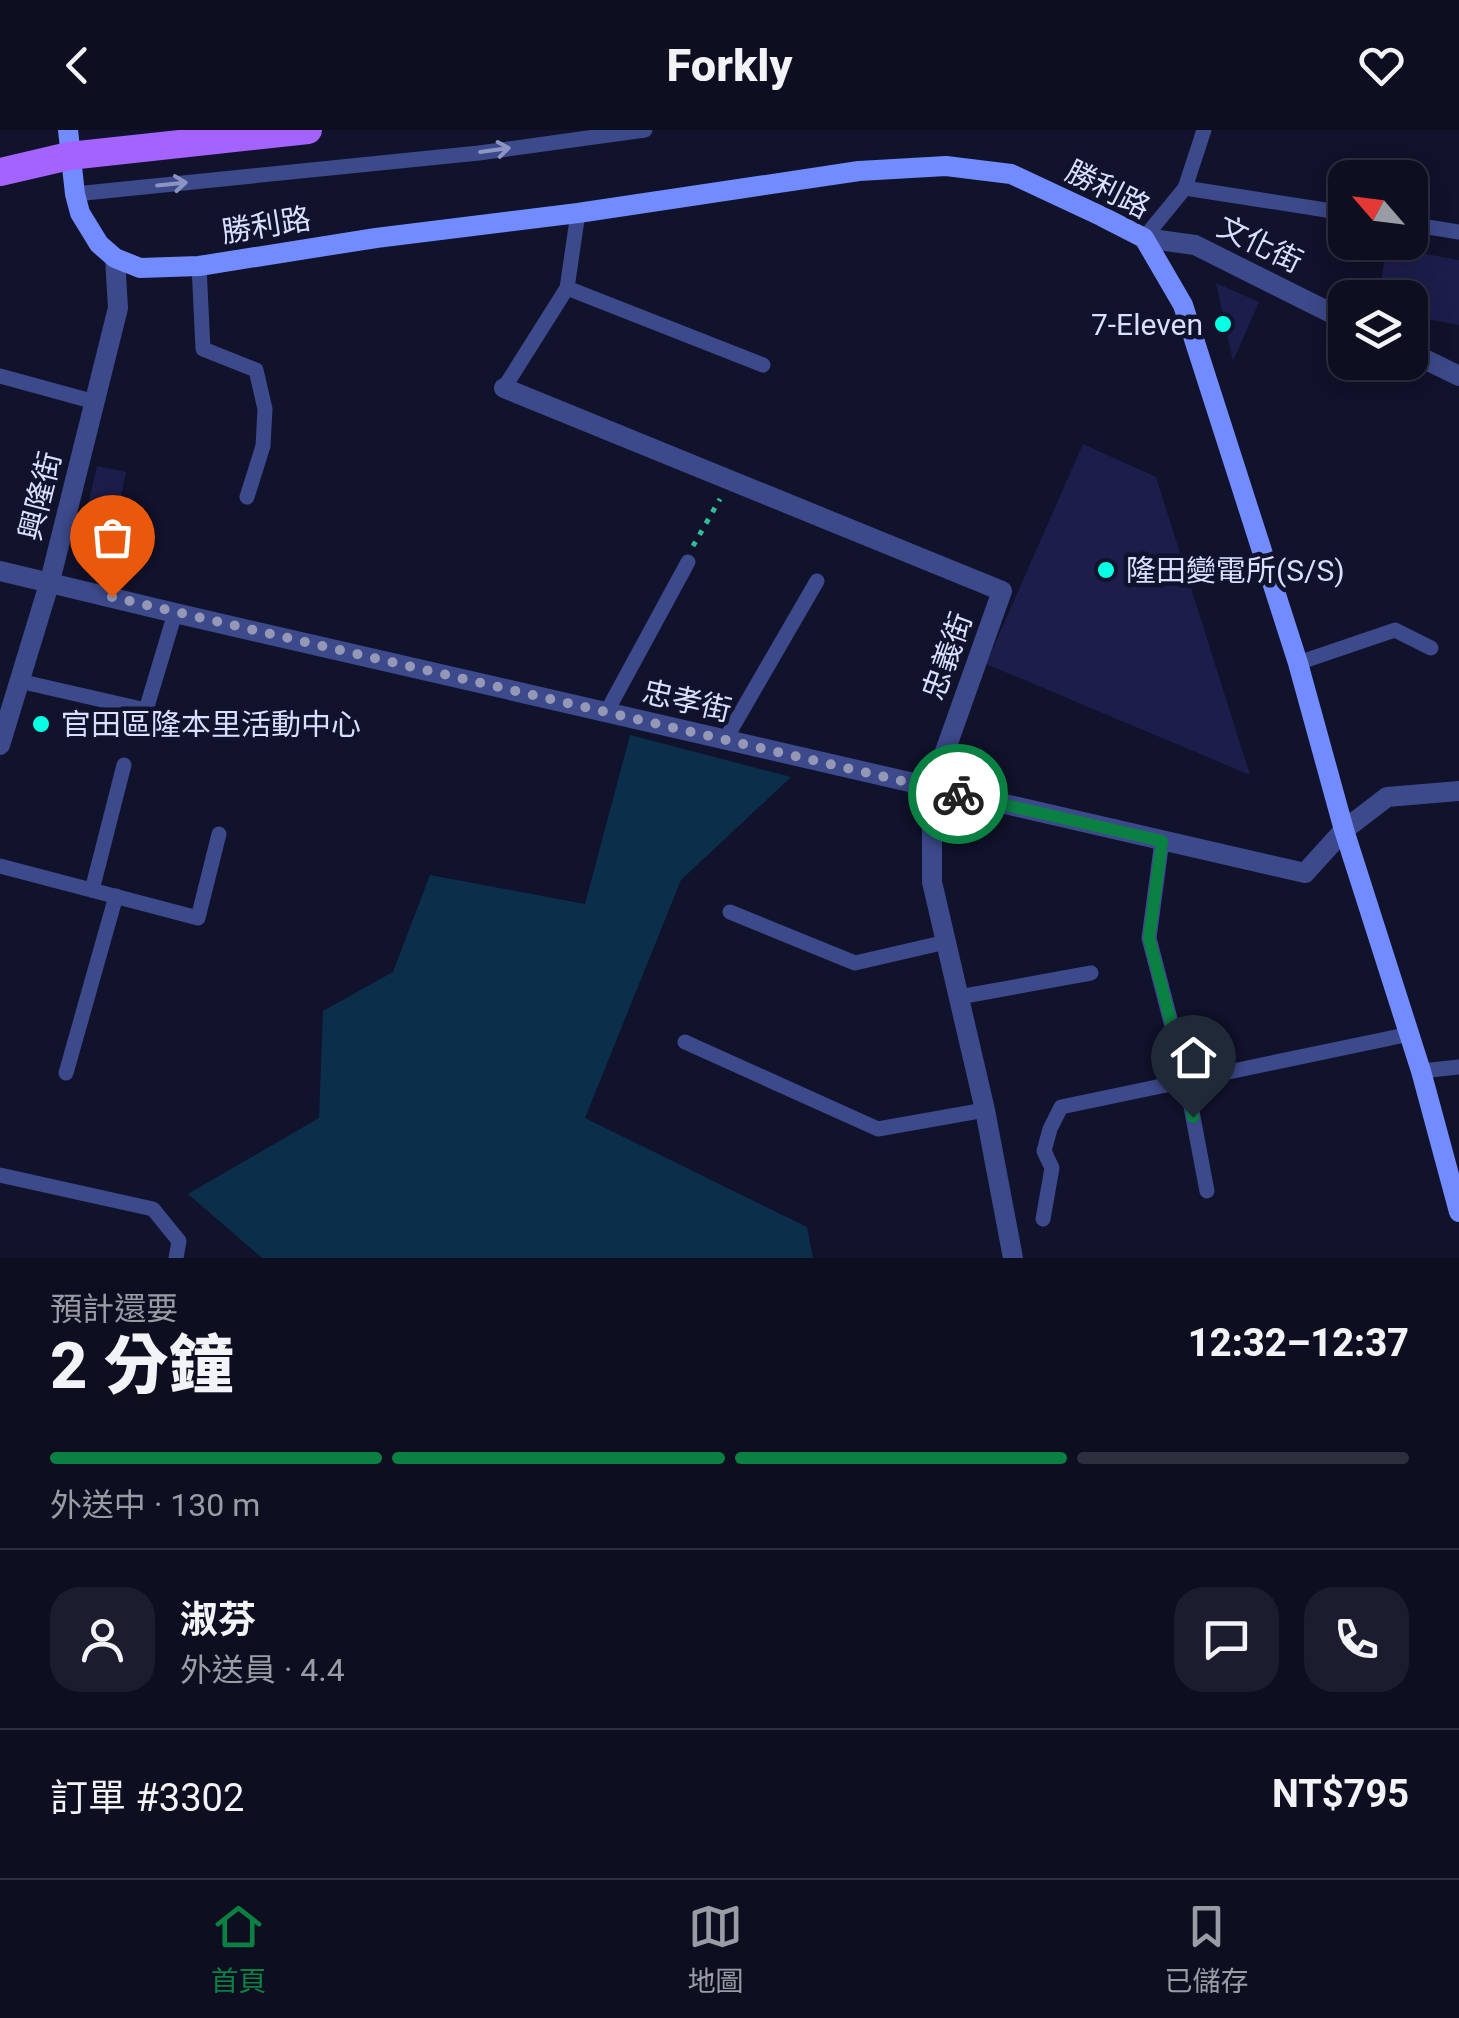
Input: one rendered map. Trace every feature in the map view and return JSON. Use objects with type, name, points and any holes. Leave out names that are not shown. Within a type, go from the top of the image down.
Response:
[{"type":"main road","points":[[0,172],[68,143],[217,140],[308,130]]},
{"type":"main road","points":[[68,143],[80,213],[99,244],[115,258]]},
{"type":"main road","name":"勝利路","points":[[115,258],[140,268],[199,266],[860,170],[946,166],[1010,174],[1144,238],[1183,305],[1298,663],[1344,830],[1421,1071],[1459,1212]]},
{"type":"street","name":"文化街","points":[[1144,238],[1195,244],[1328,311]]},
{"type":"street","name":"興隆街","points":[[0,745],[6,701],[20,681],[50,581],[118,308],[115,258]]},
{"type":"street","points":[[1428,361],[1459,376]]},
{"type":"street","name":"忠義街","points":[[504,388],[1002,591],[932,788],[932,882],[985,1110],[1013,1258]]},
{"type":"street","name":"忠孝街","points":[[0,571],[1305,873],[1344,830]]},
{"type":"street","points":[[1344,830],[1387,797],[1459,791]]},
{"type":"lane","points":[[75,194],[479,153],[645,130]]},
{"type":"lane","points":[[1144,238],[1185,188],[1204,130]]},
{"type":"lane","points":[[1185,188],[1328,210]]},
{"type":"lane","points":[[504,388],[567,288],[578,213]]},
{"type":"lane","points":[[1428,227],[1459,232]]},
{"type":"lane","points":[[199,266],[203,350],[256,370],[266,410],[263,446],[247,496]]},
{"type":"lane","points":[[567,288],[764,365]]},
{"type":"lane","points":[[0,377],[94,402]]},
{"type":"lane","points":[[606,712],[688,562]]},
{"type":"lane","points":[[725,740],[817,581]]},
{"type":"lane","points":[[20,681],[146,710],[175,613]]},
{"type":"lane","points":[[1298,663],[1395,630],[1431,648]]},
{"type":"lane","points":[[92,890],[124,765]]},
{"type":"lane","points":[[0,866],[198,918],[219,834]]},
{"type":"lane","points":[[1162,841],[1149,938],[1186,1080],[1208,1191]]},
{"type":"lane","points":[[66,1073],[116,896]]},
{"type":"lane","points":[[730,912],[855,964],[946,942]]},
{"type":"lane","points":[[959,997],[1091,973]]},
{"type":"lane","points":[[1043,1219],[1052,1168],[1044,1152],[1061,1107],[1410,1034]]},
{"type":"lane","points":[[685,1042],[878,1128],[985,1110]]},
{"type":"lane","points":[[1421,1071],[1459,1067]]},
{"type":"lane","points":[[0,1176],[153,1209],[179,1241],[176,1258]]},
{"type":"path","points":[[688,562],[730,480]]},
{"type":"water","points":[[630,735],[791,777],[681,880],[585,1118],[807,1227],[813,1258],[262,1258],[188,1194],[319,1118],[323,1011],[393,972],[430,875],[585,904]]},
{"type":"building","points":[[1428,254],[1459,260],[1459,325],[1428,319],[1428,280],[1381,280],[1385,260],[1428,260]]},
{"type":"building","points":[[1216,283],[1259,302],[1233,361]]},
{"type":"building","name":"隆田變電所(S/S)","points":[[1083,444],[1156,477],[1250,775],[986,664]]},
{"type":"building","points":[[97,466],[126,472],[113,532],[83,525]]},
{"type":"way so far","points":[[112,597],[958,794]]},
{"type":"place","name":"7-Eleven","points":[[1223,324]]},
{"type":"place","name":"隆田變電所(S/S)","points":[[1106,570]]},
{"type":"place","name":"官田區隆本里活動中心","points":[[41,724]]},
{"type":"route","points":[[958,794],[1162,841],[1149,938],[1193,1117]]}]
